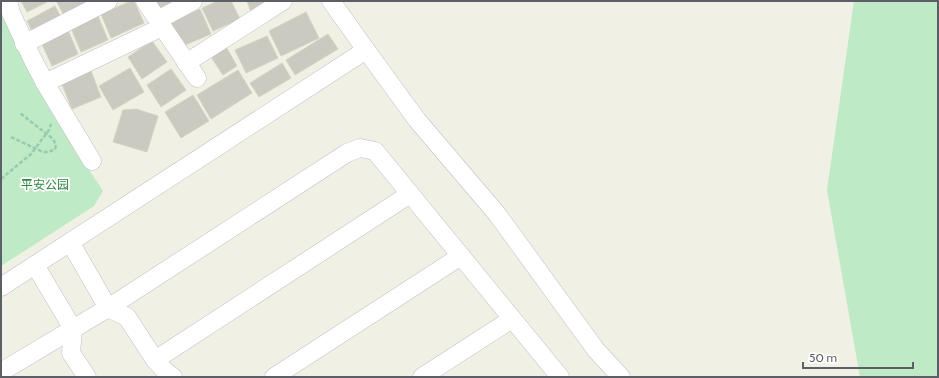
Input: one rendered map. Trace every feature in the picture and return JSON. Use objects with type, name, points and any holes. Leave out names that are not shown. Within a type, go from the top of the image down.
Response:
[{"type":"street","points":[[8,1],[10,13],[24,44],[45,84],[92,161]]},
{"type":"street","points":[[24,44],[108,1]]},
{"type":"street","points":[[145,1],[197,78]]},
{"type":"street","points":[[45,84],[160,24],[193,1]]},
{"type":"street","points":[[186,63],[283,1]]},
{"type":"street","points":[[331,1],[417,120],[497,214],[596,350],[621,377]]},
{"type":"street","points":[[1,287],[366,50]]},
{"type":"street","points":[[1,372],[108,308],[347,153],[360,148],[375,151],[560,377]]},
{"type":"street","points":[[155,360],[410,194]]},
{"type":"street","points":[[70,242],[108,308],[127,317],[155,360],[173,377]]},
{"type":"street","points":[[274,377],[461,256]]},
{"type":"street","points":[[35,265],[73,329],[71,353],[87,377]]},
{"type":"street","points":[[422,377],[512,319]]},
{"type":"path","points":[[1,179],[31,154],[49,130],[57,103]]},
{"type":"path","points":[[11,136],[43,152],[49,152],[55,149],[56,145],[53,140],[20,113]]},
{"type":"green space","points":[[854,1],[938,1],[938,377],[860,377],[827,190]]},
{"type":"green space","name":"平安公园","points":[[1,8],[30,70],[58,123],[103,191],[94,206],[1,266]]},
{"type":"building","points":[[21,1],[47,1],[47,2],[27,12]]},
{"type":"building","points":[[102,1],[66,20],[57,2]]},
{"type":"building","points":[[134,1],[144,23],[111,38],[101,14]]},
{"type":"building","points":[[150,1],[175,1],[155,11]]},
{"type":"building","points":[[218,1],[231,1],[240,19],[213,31],[202,8]]},
{"type":"building","points":[[247,1],[278,1],[251,12]]},
{"type":"building","points":[[55,6],[63,21],[34,35],[27,21]]},
{"type":"building","points":[[200,9],[211,34],[178,48],[167,24]]},
{"type":"building","points":[[306,12],[319,38],[281,56],[269,31]]},
{"type":"building","points":[[98,16],[108,40],[81,52],[71,28]]},
{"type":"building","points":[[68,30],[78,54],[52,66],[41,42]]},
{"type":"building","points":[[328,34],[338,49],[295,75],[286,60]]},
{"type":"building","points":[[267,36],[278,58],[246,73],[235,50]]},
{"type":"building","points":[[152,41],[167,62],[142,79],[128,57]]},
{"type":"building","points":[[225,45],[237,66],[223,75],[209,54]]},
{"type":"building","points":[[282,63],[291,78],[259,97],[250,83]]},
{"type":"building","points":[[130,68],[144,92],[113,110],[99,86]]},
{"type":"building","points":[[171,69],[186,90],[161,107],[147,85]]},
{"type":"building","points":[[238,70],[252,93],[211,119],[197,95]]},
{"type":"building","points":[[91,71],[101,97],[72,109],[61,82]]},
{"type":"building","points":[[193,95],[209,121],[181,138],[165,112]]},
{"type":"building","points":[[136,109],[158,116],[147,152],[113,142],[123,110]]}]
